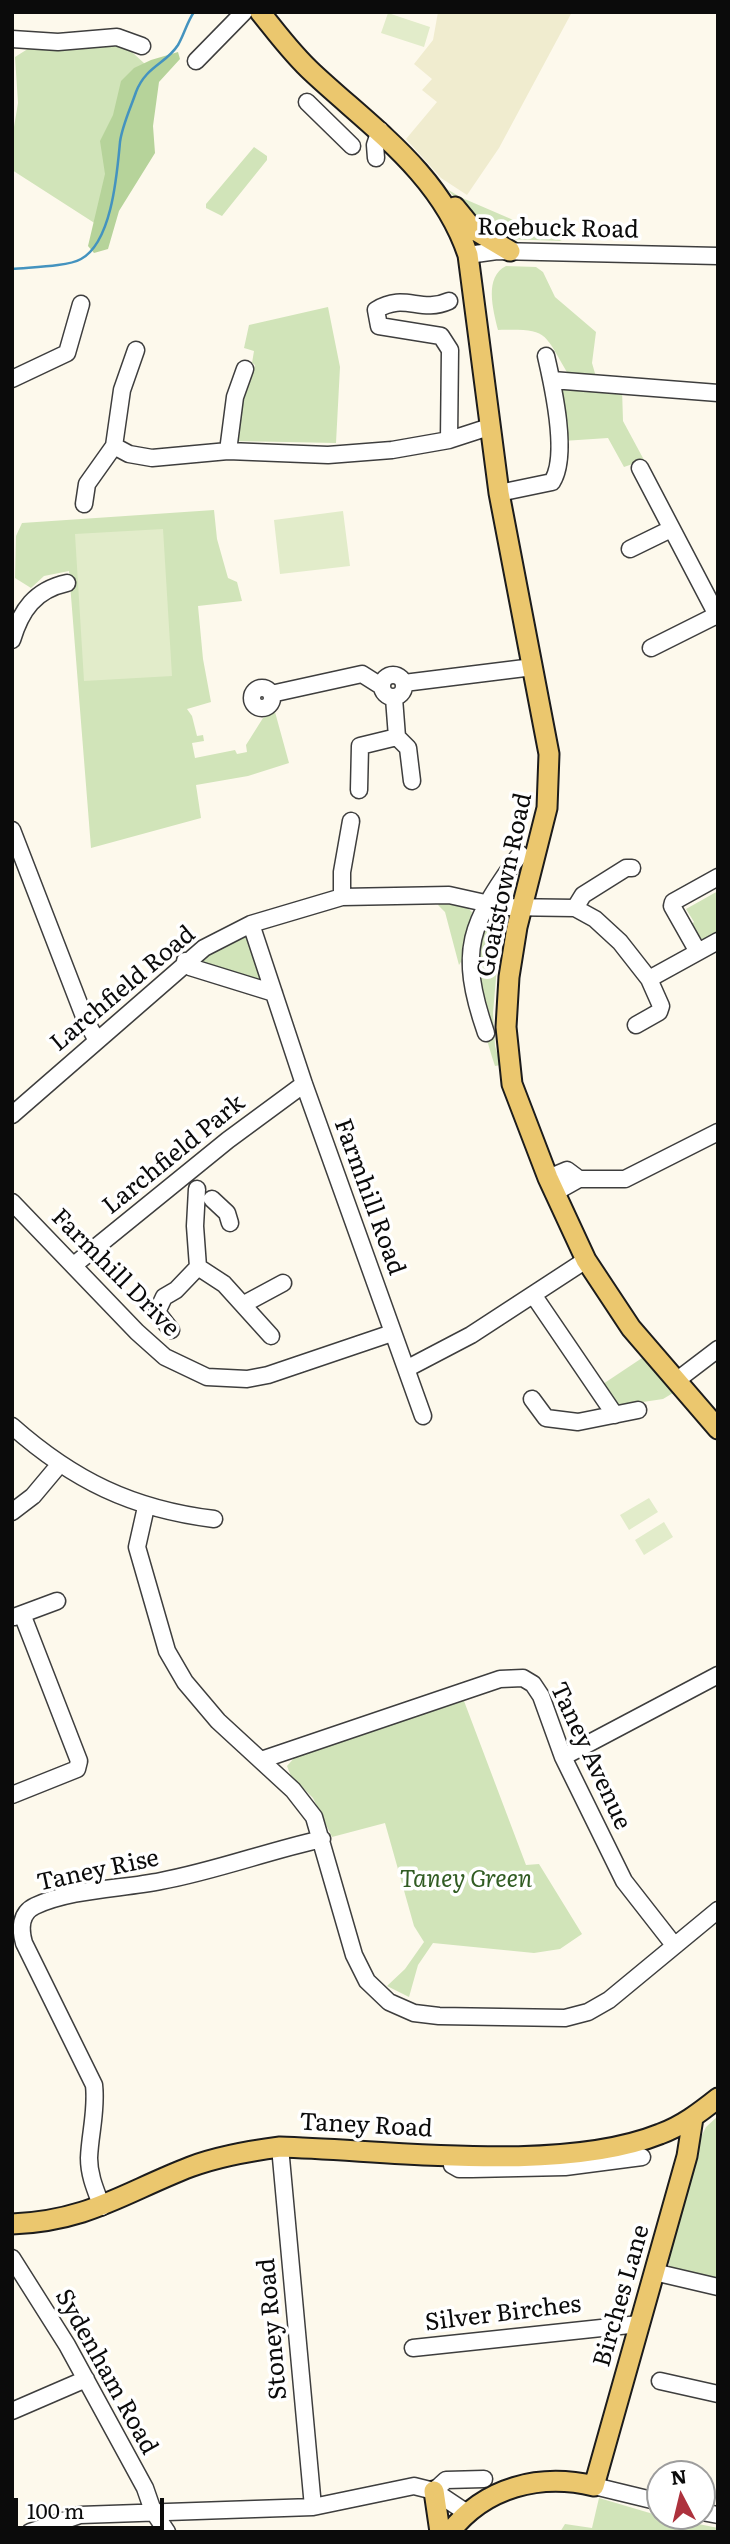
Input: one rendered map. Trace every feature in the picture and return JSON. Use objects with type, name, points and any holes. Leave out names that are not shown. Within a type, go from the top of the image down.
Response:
[{"type":"main road","name":"Roebuck Road","points":[[260,12],[297,57],[380,130],[433,189],[454,222],[468,255]]},
{"type":"main road","points":[[433,189],[459,210],[473,229],[510,251]]},
{"type":"main road","name":"Goatstown Road","points":[[468,255],[499,493],[549,754],[550,787],[538,853],[522,905],[509,977],[508,1053],[515,1095],[551,1185],[586,1260],[631,1328],[718,1429]]},
{"type":"main road","name":"Taney Road","points":[[12,2224],[67,2218],[102,2207],[191,2166],[232,2155],[279,2147],[451,2155],[553,2154],[621,2145],[659,2135],[692,2118],[718,2098]]},
{"type":"main road","name":"Birches Lane","points":[[594,2486],[687,2156],[692,2118]]},
{"type":"main road","points":[[659,2135],[675,2143],[687,2156]]},
{"type":"main road","points":[[450,2532],[467,2513],[493,2495],[516,2486],[563,2481],[594,2486]]},
{"type":"main road","points":[[434,2491],[440,2532]]},
{"type":"street","points":[[196,61],[244,12]]},
{"type":"street","points":[[12,39],[58,42],[117,37],[142,46]]},
{"type":"street","points":[[335,92],[312,107],[352,146]]},
{"type":"street","points":[[376,158],[375,145],[380,130]]},
{"type":"street","name":"Roebuck Road","points":[[468,255],[510,251],[718,256]]},
{"type":"street","points":[[449,301],[434,308],[400,301],[376,310],[379,326],[441,336],[450,350],[449,440]]},
{"type":"street","points":[[12,379],[67,353],[81,304]]},
{"type":"street","points":[[84,504],[87,484],[114,446],[122,390],[136,350]]},
{"type":"street","points":[[499,493],[552,482],[557,475],[560,458],[552,380],[546,356]]},
{"type":"street","points":[[228,451],[235,397],[245,369]]},
{"type":"street","points":[[552,380],[718,393]]},
{"type":"street","points":[[114,446],[129,454],[152,458],[228,451],[328,455],[392,450],[449,440],[489,427]]},
{"type":"street","points":[[640,468],[717,616],[652,648]]},
{"type":"street","points":[[630,549],[671,528]]},
{"type":"street","points":[[12,640],[24,610],[34,598],[44,590],[67,583]]},
{"type":"street","points":[[381,686],[386,677],[393,675],[404,683],[533,667]]},
{"type":"street","points":[[244,702],[261,688],[271,694],[362,674],[381,686],[386,696],[394,698],[402,693],[404,683]]},
{"type":"street","points":[[394,698],[397,737]]},
{"type":"street","points":[[359,790],[360,740],[397,737],[403,740],[408,748],[412,781]]},
{"type":"street","points":[[342,897],[342,872],[351,821]]},
{"type":"street","points":[[12,831],[85,1019],[96,1040]]},
{"type":"street","points":[[486,1033],[475,999],[470,965],[475,925],[485,902],[520,854]]},
{"type":"street","points":[[632,868],[626,868],[583,895],[575,908],[595,919],[620,942],[649,979],[661,1006],[659,1012],[636,1025]]},
{"type":"street","points":[[698,952],[672,906],[673,902],[718,877]]},
{"type":"street","name":"Larchfield Road","points":[[12,1115],[185,961],[226,934],[251,924],[342,897],[449,895],[503,907],[522,905],[575,908]]},
{"type":"street","name":"Farmhill Road","points":[[251,924],[304,1084],[423,1416]]},
{"type":"street","points":[[649,979],[718,941]]},
{"type":"street","points":[[185,961],[190,967],[274,993]]},
{"type":"street","points":[[85,1019],[105,1024],[109,1028]]},
{"type":"street","name":"Larchfield Park","points":[[75,1265],[228,1140],[304,1084]]},
{"type":"street","points":[[551,1185],[567,1170],[579,1179],[625,1179],[718,1132]]},
{"type":"street","points":[[171,1330],[157,1312],[164,1297],[176,1290],[198,1267],[195,1226],[206,1193],[228,1213],[230,1223]]},
{"type":"street","name":"Farmhill Drive","points":[[12,1202],[75,1265],[136,1332],[165,1357],[207,1377],[247,1378],[268,1375],[393,1333]]},
{"type":"street","points":[[408,1368],[471,1335],[586,1260]]},
{"type":"street","points":[[198,1267],[224,1284],[271,1336]]},
{"type":"street","points":[[244,1304],[283,1283]]},
{"type":"street","points":[[534,1296],[615,1415]]},
{"type":"street","points":[[676,1381],[718,1349]]},
{"type":"street","points":[[533,1399],[546,1418],[578,1422],[638,1410]]},
{"type":"street","points":[[12,1426],[59,1465],[146,1507],[214,1519]]},
{"type":"street","points":[[12,1512],[33,1496],[59,1465]]},
{"type":"street","points":[[146,1507],[136,1547],[167,1651],[185,1682],[218,1721],[306,1804],[322,1839],[354,1955],[367,1981],[389,2002],[414,2012],[565,2018],[589,2012],[610,2000],[718,1910]]},
{"type":"street","points":[[12,1795],[77,1769],[79,1761],[17,1616],[57,1601]]},
{"type":"street","name":"Taney Avenue","points":[[261,1760],[513,1676],[533,1684],[541,1696],[563,1757],[624,1881],[674,1945]]},
{"type":"street","points":[[563,1757],[717,1679]]},
{"type":"street","name":"Taney Rise","points":[[102,2207],[92,2179],[89,2159],[96,2099],[94,2085],[24,1943],[21,1933],[26,1912],[34,1906],[93,1891],[162,1881],[322,1839]]},
{"type":"street","name":"Stoney Road","points":[[279,2147],[313,2507]]},
{"type":"street","points":[[451,2155],[452,2165],[459,2169],[565,2167],[642,2157]]},
{"type":"street","name":"Sydenham Road","points":[[12,2259],[48,2311],[145,2488],[153,2511],[167,2532]]},
{"type":"street","points":[[653,2272],[718,2287]]},
{"type":"street","name":"Silver Birches","points":[[413,2348],[639,2324]]},
{"type":"street","points":[[12,2411],[86,2379]]},
{"type":"street","points":[[660,2381],[718,2394]]},
{"type":"street","points":[[434,2491],[446,2480],[484,2479]]},
{"type":"street","points":[[594,2486],[646,2499]]},
{"type":"street","points":[[30,2532],[80,2515],[313,2507],[408,2487],[434,2491],[467,2513]]},
{"type":"shaded area","points":[[438,12],[572,12],[499,148],[467,195],[441,178],[406,139],[437,102],[422,90],[432,79],[414,64],[433,40]]},
{"type":"green space","points":[[388,13],[430,27],[424,47],[381,33]]},
{"type":"green space","points":[[121,42],[145,64],[96,224],[12,170],[12,139],[18,103],[15,57],[34,45]]},
{"type":"green space","points":[[178,52],[180,59],[159,82],[153,126],[155,153],[119,211],[108,249],[94,253],[88,246],[105,174],[100,141],[113,115],[121,81],[134,68]]},
{"type":"green space","points":[[254,147],[267,156],[267,160],[222,216],[206,208],[206,204]]},
{"type":"green space","points":[[447,189],[562,241],[504,239],[483,228]]},
{"type":"green space","points":[[506,266],[536,267],[543,272],[555,297],[596,332],[592,363],[596,377],[568,374],[548,341],[536,332],[498,330],[492,286],[499,271]]},
{"type":"green space","points":[[328,307],[340,367],[336,443],[235,441],[245,380],[251,376],[255,365],[252,363],[254,351],[244,348],[249,325]]},
{"type":"green space","points":[[563,386],[622,389],[623,421],[644,460],[624,467],[608,438],[563,441],[559,389]]},
{"type":"green space","points":[[214,510],[217,539],[228,578],[237,582],[242,601],[198,606],[203,659],[211,702],[187,709],[192,716],[197,736],[203,735],[204,741],[192,743],[195,758],[235,750],[237,754],[247,752],[246,745],[263,718],[275,712],[289,763],[248,776],[196,785],[201,818],[91,848],[69,571],[44,576],[31,588],[15,578],[16,536],[22,523]]},
{"type":"green space","points":[[343,511],[350,566],[280,574],[274,520]]},
{"type":"green space","points":[[163,529],[172,676],[84,681],[75,534]]},
{"type":"green space","points":[[718,891],[718,932],[699,943],[689,926],[694,922],[686,909]]},
{"type":"green space","points":[[441,902],[462,903],[472,912],[464,957],[459,965],[445,912],[438,905]]},
{"type":"green space","points":[[486,914],[501,920],[493,1013],[495,1046],[501,1065],[495,1066],[484,1028],[479,990],[479,952]]},
{"type":"green space","points":[[240,935],[250,940],[262,981],[201,964],[202,956]]},
{"type":"green space","points":[[642,1358],[673,1393],[663,1399],[623,1405],[621,1410],[603,1384]]},
{"type":"green space","points":[[649,1498],[658,1512],[629,1530],[620,1515]]},
{"type":"green space","points":[[664,1522],[673,1537],[644,1555],[635,1540]]},
{"type":"green space","name":"Taney Green","points":[[464,1701],[526,1865],[539,1864],[582,1934],[560,1949],[534,1953],[433,1943],[418,1965],[409,1997],[387,1986],[405,1969],[424,1942],[414,1926],[385,1823],[332,1837],[313,1798],[291,1776],[287,1766],[296,1756]]},
{"type":"green space","points":[[718,2116],[718,2281],[669,2267],[670,2243],[700,2139],[706,2127]]},
{"type":"green space","points":[[599,2498],[646,2512],[646,2530],[716,2530],[716,2528],[718,2532],[560,2532],[565,2524],[592,2528]]},
{"type":"waterway","points":[[12,269],[75,262],[91,250],[100,238],[111,206],[121,136],[136,92],[145,76],[178,45],[194,12]]}]
